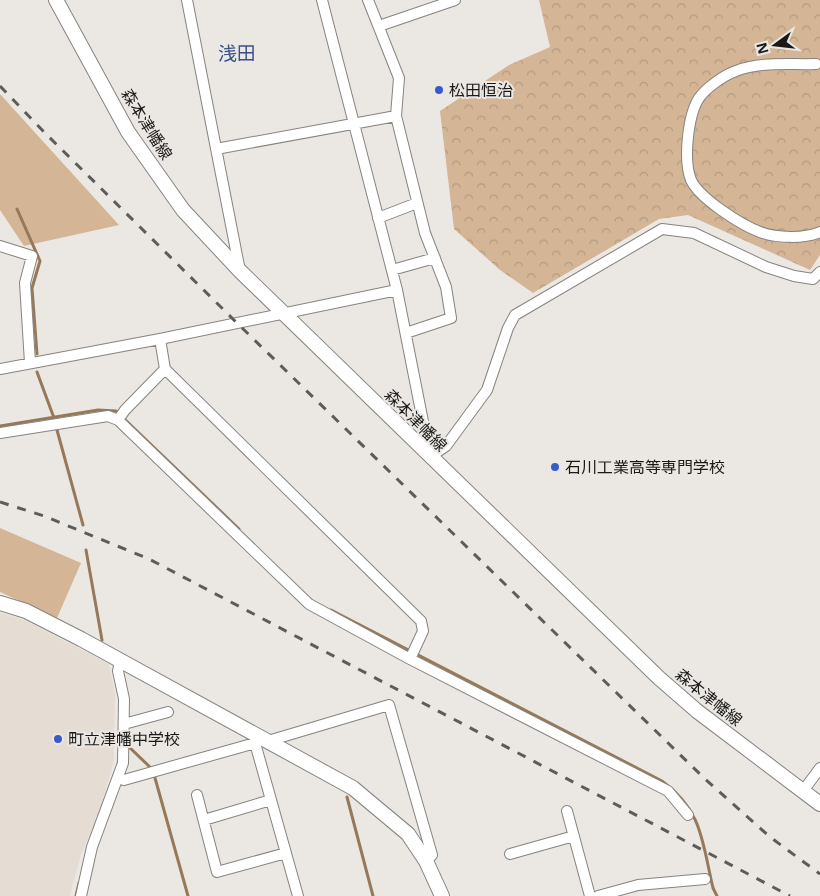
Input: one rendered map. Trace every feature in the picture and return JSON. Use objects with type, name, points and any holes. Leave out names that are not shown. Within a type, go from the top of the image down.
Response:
[{"type":"main road","name":"森本津幡線","points":[[56,0],[128,132],[183,210],[240,271],[430,458],[659,678],[697,711],[820,804]]},
{"type":"main road","points":[[0,603],[26,611],[120,661],[260,740],[353,788],[408,834],[426,861],[442,896]]},
{"type":"street","points":[[187,0],[240,271]]},
{"type":"street","points":[[322,0],[397,290],[430,458],[446,446],[486,390],[508,328],[515,314],[662,229],[694,233],[711,239],[750,260],[794,276],[813,279],[820,272]]},
{"type":"street","points":[[368,0],[399,78],[396,116],[425,233],[446,287],[451,318],[406,333]]},
{"type":"street","points":[[379,26],[455,0]]},
{"type":"street","points":[[816,64],[753,66],[735,71],[714,84],[700,96],[693,110],[687,156],[691,179],[700,194],[745,224],[760,232],[784,237],[813,235],[820,232]]},
{"type":"street","points":[[216,149],[354,122],[396,116]]},
{"type":"street","points":[[378,218],[417,203]]},
{"type":"street","points":[[0,246],[32,256],[25,283],[30,362]]},
{"type":"street","points":[[392,270],[435,258]]},
{"type":"street","points":[[0,369],[160,339],[397,290]]},
{"type":"street","points":[[160,339],[165,369],[421,620],[423,631],[413,653]]},
{"type":"street","points":[[121,416],[165,369]]},
{"type":"street","points":[[0,433],[108,416],[121,416],[309,604],[410,659],[668,791],[688,815]]},
{"type":"street","points":[[81,896],[92,847],[124,763],[124,699],[118,671],[120,661]]},
{"type":"street","points":[[118,778],[124,780],[260,740],[389,706],[432,855],[426,861]]},
{"type":"street","points":[[124,724],[168,712]]},
{"type":"street","points":[[260,740],[270,800],[298,896]]},
{"type":"street","points":[[803,791],[820,768]]},
{"type":"street","points":[[197,795],[217,872],[286,853]]},
{"type":"street","points":[[204,820],[270,800]]},
{"type":"street","points":[[567,811],[590,896]]},
{"type":"street","points":[[510,854],[574,836]]},
{"type":"street","points":[[598,896],[638,885],[704,878]]},
{"type":"shaded area","name":"町立津幡中学校","points":[[0,613],[24,620],[109,664],[115,694],[114,760],[98,817],[81,854],[70,896],[0,896]]},
{"type":"green space","points":[[539,0],[820,0],[820,255],[810,270],[688,215],[659,219],[533,293],[500,270],[454,229],[440,111],[509,65],[550,47]]},
{"type":"green space","points":[[0,94],[119,225],[24,246],[0,210]]},
{"type":"green space","points":[[0,528],[81,563],[57,618],[0,592]]},
{"type":"waterway","points":[[17,209],[40,261],[32,288],[37,354]]},
{"type":"waterway","points":[[37,372],[54,418]]},
{"type":"waterway","points":[[0,426],[98,410],[116,411],[239,529]]},
{"type":"waterway","points":[[57,430],[83,525]]},
{"type":"waterway","points":[[86,550],[102,640]]},
{"type":"waterway","points":[[331,610],[662,781],[676,792],[686,804],[699,828],[713,888],[717,896]]},
{"type":"waterway","points":[[127,745],[152,769]]},
{"type":"waterway","points":[[155,778],[188,896]]},
{"type":"waterway","points":[[347,797],[373,896]]},
{"type":"waterway","points":[[76,896],[79,883]]},
{"type":"railway","points":[[0,86],[237,323],[705,779],[770,837],[820,874]]},
{"type":"railway","points":[[0,502],[44,516],[149,559],[790,896]]},
{"type":"place","name":"松田恒治","points":[[439,90]]},
{"type":"place","name":"石川工業高等専門学校","points":[[555,467]]},
{"type":"place","name":"町立津幡中学校","points":[[58,739]]},
{"type":"district","name":"浅田","points":[[237,53]]}]
